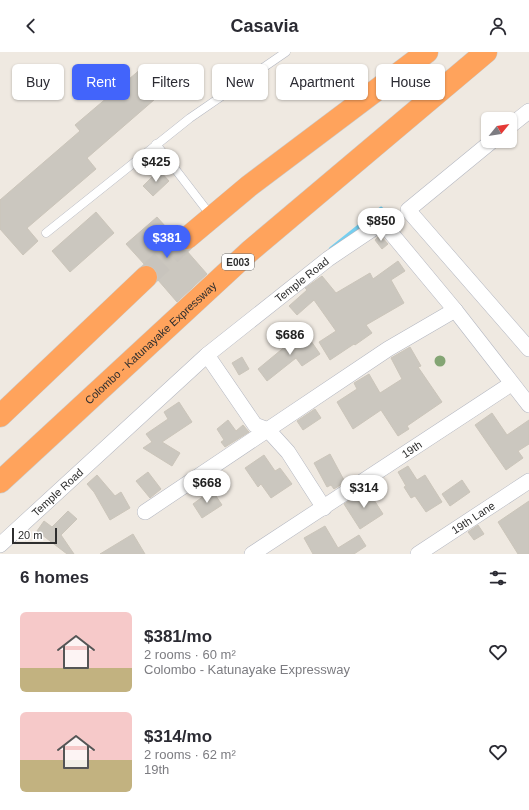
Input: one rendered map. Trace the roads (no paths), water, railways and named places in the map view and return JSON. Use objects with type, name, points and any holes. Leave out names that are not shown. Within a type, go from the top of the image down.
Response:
[{"type":"highway","points":[[188,238],[249,186],[427,52]]},
{"type":"highway","name":"Colombo - Katunayake Expressway","points":[[0,482],[250,251],[486,52]]},
{"type":"highway","points":[[0,416],[146,277]]},
{"type":"street","points":[[517,120],[529,111]]},
{"type":"street","points":[[483,148],[408,210],[529,349]]},
{"type":"street","name":"Temple Road","points":[[0,545],[207,355],[328,259],[377,226],[386,227],[455,310],[511,384],[529,405]]},
{"type":"street","points":[[145,512],[388,349],[455,310]]},
{"type":"street","points":[[207,355],[255,425],[268,430],[288,452],[324,508]]},
{"type":"street","name":"19th","points":[[252,554],[511,384]]},
{"type":"street","name":"19th Lane","points":[[418,554],[529,481]]},
{"type":"lane","points":[[46,233],[190,118],[286,52]]},
{"type":"lane","points":[[156,144],[212,217]]},
{"type":"waterway","points":[[331,249],[381,209]]},
{"type":"tunnel","points":[[146,277],[187,238]]}]
